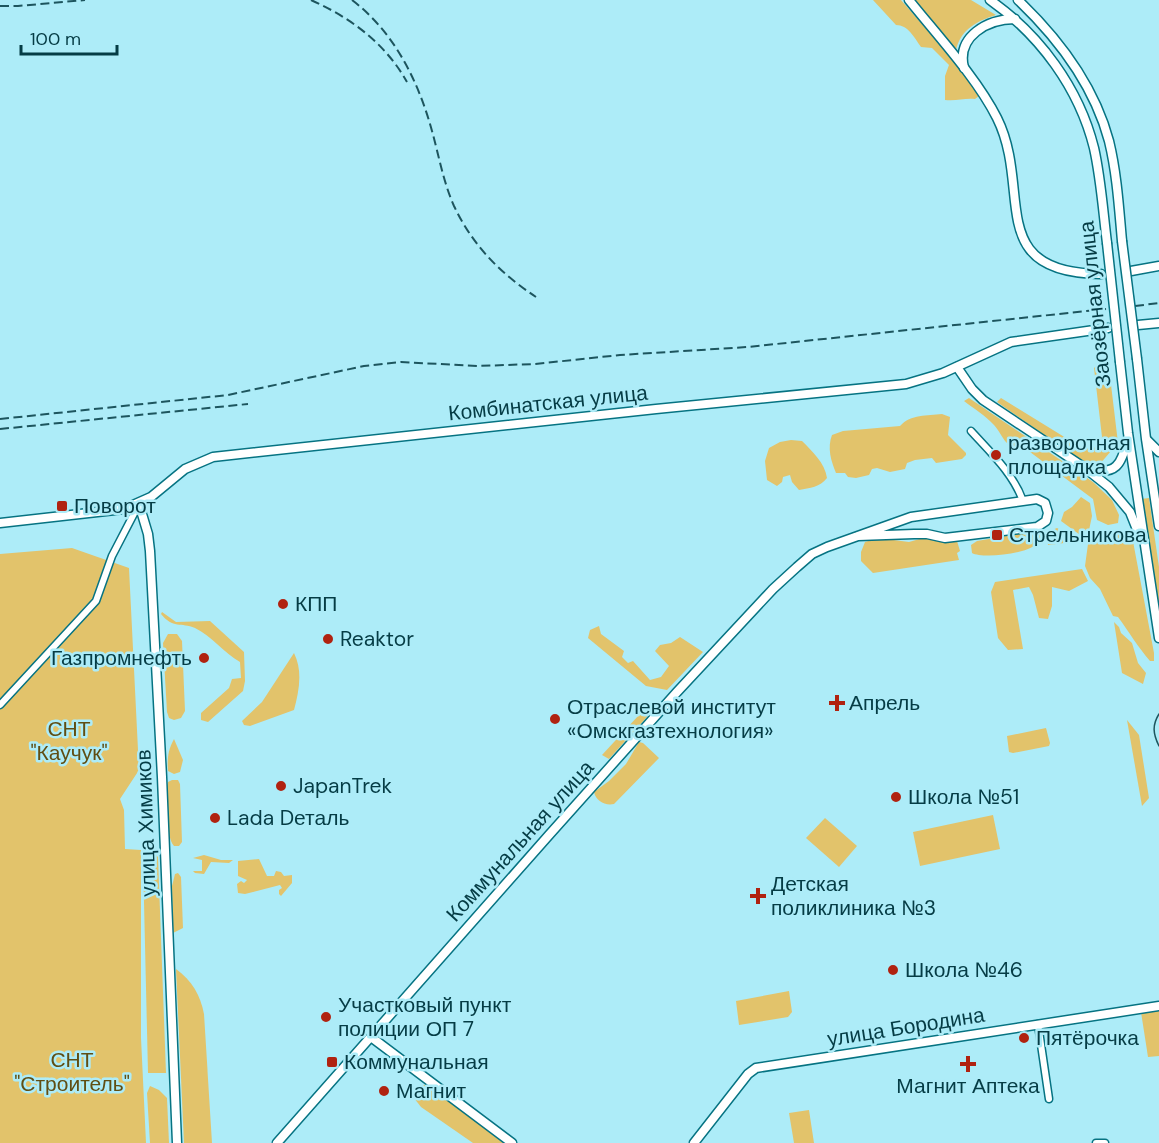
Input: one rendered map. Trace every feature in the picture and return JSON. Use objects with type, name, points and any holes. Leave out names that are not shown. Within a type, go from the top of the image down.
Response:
[{"type":"main road","name":"Заозёрная улица","points":[[909,0],[965,71],[997,117],[1010,156],[1017,220],[1022,240],[1027,248],[1039,260],[1065,271],[1077,274],[1101,274]]},
{"type":"main road","name":"Заозёрная улица","points":[[990,0],[1015,20],[1043,48],[1058,68],[1088,128],[1097,165],[1128,433],[1159,638]]},
{"type":"main road","name":"Заозёрная улица","points":[[1018,0],[1052,34],[1072,60],[1100,114],[1113,162],[1146,439],[1159,526]]},
{"type":"main road","points":[[965,71],[962,61],[963,52],[968,40],[977,30],[995,21],[1015,20]]},
{"type":"main road","points":[[1131,271],[1159,266]]},
{"type":"main road","points":[[1138,325],[1159,323]]},
{"type":"main road","name":"Комбинатская улица","points":[[0,523],[111,512],[139,504],[185,469],[202,460],[219,456],[895,385],[924,380],[1011,342],[1108,328]]},
{"type":"main road","points":[[957,367],[972,389],[983,400],[1085,468],[1109,487],[1130,512],[1145,550]]},
{"type":"main road","points":[[1085,468],[1104,472],[1113,469],[1124,456],[1128,433]]},
{"type":"main road","points":[[1146,439],[1159,452]]},
{"type":"main road","name":"Коммунальная улица","points":[[278,1143],[549,835],[773,589],[813,554],[827,547],[911,517],[1037,499],[1045,502],[1048,513],[1046,521],[1037,527],[945,538],[927,534],[858,536]]},
{"type":"main road","name":"улица Химиков","points":[[139,504],[148,534],[150,551],[177,1143]]},
{"type":"main road","name":"улица Бородина","points":[[694,1143],[741,1081],[756,1068],[1159,1006]]},
{"type":"main road","points":[[371,1037],[512,1143]]},
{"type":"street","points":[[971,431],[1006,470],[1019,489],[1023,501]]},
{"type":"street","points":[[0,705],[96,601],[112,556],[139,504]]},
{"type":"street","points":[[1038,1024],[1049,1099]]},
{"type":"street","points":[[1096,1143],[1105,1143]]},
{"type":"green space","points":[[873,0],[901,0],[955,62],[979,96],[975,99],[945,100],[945,76],[949,65],[932,48],[921,47],[910,32],[896,25]]},
{"type":"green space","points":[[915,0],[971,0],[996,15],[982,20],[966,31],[956,50]]},
{"type":"green space","points":[[1106,363],[1109,368],[1118,443],[1099,465],[1086,464],[997,402],[1001,398],[1079,446],[1094,448],[1102,437],[1094,368]]},
{"type":"green space","points":[[969,398],[1093,482],[1112,500],[1119,515],[1118,523],[1108,525],[1097,520],[1093,499],[1026,449],[1014,448],[1006,442],[991,422],[964,401]]},
{"type":"green space","points":[[942,414],[950,417],[948,435],[966,453],[962,459],[936,463],[932,458],[915,460],[907,463],[905,469],[890,472],[877,468],[872,469],[869,475],[856,478],[848,477],[845,473],[836,473],[830,454],[832,435],[843,431],[900,426],[914,417]]},
{"type":"green space","points":[[802,441],[821,462],[827,478],[821,483],[799,490],[792,482],[790,475],[783,477],[782,482],[777,486],[767,480],[765,461],[769,448],[780,442]]},
{"type":"green space","points":[[1081,497],[1090,503],[1092,516],[1088,535],[1083,537],[1061,521],[1064,512]]},
{"type":"green space","points":[[1149,498],[1159,567],[1159,611],[1141,499]]},
{"type":"green space","points":[[1057,528],[1080,541],[1048,545],[1047,532]]},
{"type":"green space","points":[[1128,530],[1132,536],[1154,661],[1150,661],[1118,617],[1113,616],[1100,589],[1090,578],[1085,566],[1088,544],[1093,538]]},
{"type":"green space","points":[[1036,531],[1041,536],[1038,542],[1022,551],[985,556],[972,553],[971,545],[977,541]]},
{"type":"green space","points":[[878,538],[909,542],[923,538],[957,541],[960,551],[957,553],[959,560],[873,573],[861,561],[861,552],[865,542]]},
{"type":"green space","points":[[72,548],[129,568],[139,770],[120,799],[124,810],[125,849],[141,850],[141,1038],[146,1143],[0,1143],[0,554]]},
{"type":"green space","points":[[1082,569],[1088,581],[1069,591],[1052,587],[1052,606],[1048,619],[1039,618],[1029,587],[1013,590],[1023,649],[1008,650],[998,638],[991,592],[995,582]]},
{"type":"green space","points":[[162,612],[176,622],[210,621],[244,652],[243,691],[208,722],[201,720],[201,713],[229,688],[232,679],[241,678],[240,662],[201,631],[190,626],[169,622],[161,614]]},
{"type":"green space","points":[[1114,622],[1121,633],[1132,643],[1138,663],[1146,673],[1143,684],[1122,673]]},
{"type":"green space","points":[[599,626],[601,634],[624,651],[622,657],[628,663],[633,661],[650,680],[661,677],[669,666],[655,651],[660,645],[671,643],[680,637],[703,652],[667,690],[646,686],[588,638],[590,630]]},
{"type":"green space","points":[[168,634],[177,634],[182,641],[185,711],[181,718],[174,720],[169,718],[167,712],[163,643]]},
{"type":"green space","points":[[294,653],[299,674],[299,688],[294,710],[250,726],[244,725],[242,721],[262,702]]},
{"type":"green space","points":[[651,702],[655,708],[609,759],[602,755]]},
{"type":"green space","points":[[1127,720],[1139,735],[1149,798],[1142,806]]},
{"type":"green space","points":[[1046,728],[1049,746],[1009,752],[1007,736]]},
{"type":"green space","points":[[174,739],[183,760],[180,772],[174,774],[168,771],[168,762],[169,751]]},
{"type":"green space","points":[[639,742],[659,758],[614,804],[601,802],[594,792],[626,764]]},
{"type":"green space","points":[[172,780],[178,780],[180,784],[182,842],[179,846],[174,846],[171,841],[168,826],[167,786]]},
{"type":"green space","points":[[993,815],[1000,849],[920,866],[913,832]]},
{"type":"green space","points":[[825,818],[857,846],[839,867],[806,838]]},
{"type":"green space","points":[[154,853],[158,857],[166,1073],[148,1073],[143,859],[147,854]]},
{"type":"green space","points":[[204,855],[221,860],[233,860],[229,863],[211,862],[204,874],[195,873],[193,871],[202,871],[202,860],[193,858]]},
{"type":"green space","points":[[259,859],[267,876],[274,876],[276,871],[281,872],[284,876],[292,875],[292,883],[281,896],[279,894],[282,888],[280,885],[245,894],[238,893],[237,884],[247,880],[238,876],[238,861]]},
{"type":"green space","points":[[178,873],[181,877],[183,928],[173,933],[172,886],[175,874]]},
{"type":"green space","points":[[176,969],[194,988],[204,1014],[212,1143],[184,1143]]},
{"type":"green space","points":[[789,991],[792,1012],[788,1017],[739,1025],[736,1001]]},
{"type":"green space","points":[[1159,1010],[1159,1056],[1148,1057],[1141,1012]]},
{"type":"green space","points":[[426,1084],[504,1143],[473,1143],[421,1107],[414,1098],[416,1090]]},
{"type":"green space","points":[[150,1086],[159,1090],[167,1098],[169,1143],[150,1143],[147,1093]]},
{"type":"green space","points":[[809,1110],[814,1143],[794,1143],[789,1113]]},
{"type":"tram line","points":[[1159,714],[1154,730],[1159,746]]},
{"type":"railway","points":[[0,6],[85,0]]},
{"type":"railway","points":[[311,0],[340,15],[366,33],[388,55],[407,82]]},
{"type":"railway","points":[[352,0],[367,13],[392,42],[412,76],[432,131],[447,187],[454,206],[470,234],[499,268],[536,297]]},
{"type":"railway","points":[[1135,306],[1159,303]]},
{"type":"railway","points":[[0,419],[228,395],[364,366],[401,362],[477,366],[535,364],[620,355],[748,347],[1106,309]]},
{"type":"railway","points":[[0,429],[248,404]]},
{"type":"place","name":"разворотная площадка","points":[[996,455]]},
{"type":"place","name":"Поворот","points":[[62,506]]},
{"type":"place","name":"Стрельникова","points":[[997,535]]},
{"type":"place","name":"КПП","points":[[283,604]]},
{"type":"place","name":"Reaktor","points":[[328,639]]},
{"type":"place","name":"Газпромнефть","points":[[204,658]]},
{"type":"place","name":"Апрель","points":[[837,703]]},
{"type":"place","name":"Отраслевой институт «Омскгазтехнология»","points":[[555,719]]},
{"type":"place","name":"JapanTrek","points":[[281,786]]},
{"type":"place","name":"Школа №51","points":[[896,797]]},
{"type":"place","name":"Lada Dеталь","points":[[215,818]]},
{"type":"place","name":"Детская поликлиника №3","points":[[758,896]]},
{"type":"place","name":"Школа №46","points":[[893,970]]},
{"type":"place","name":"Участковый пункт полиции ОП 7","points":[[326,1017]]},
{"type":"place","name":"Пятёрочка","points":[[1024,1038]]},
{"type":"place","name":"Коммунальная","points":[[332,1062]]},
{"type":"place","name":"Магнит Аптека","points":[[968,1064]]},
{"type":"place","name":"Магнит","points":[[384,1091]]},
{"type":"park label","name":"СНТ \"Каучук\"","points":[[69,741]]},
{"type":"park label","name":"СНТ \"Строитель\"","points":[[72,1072]]}]
